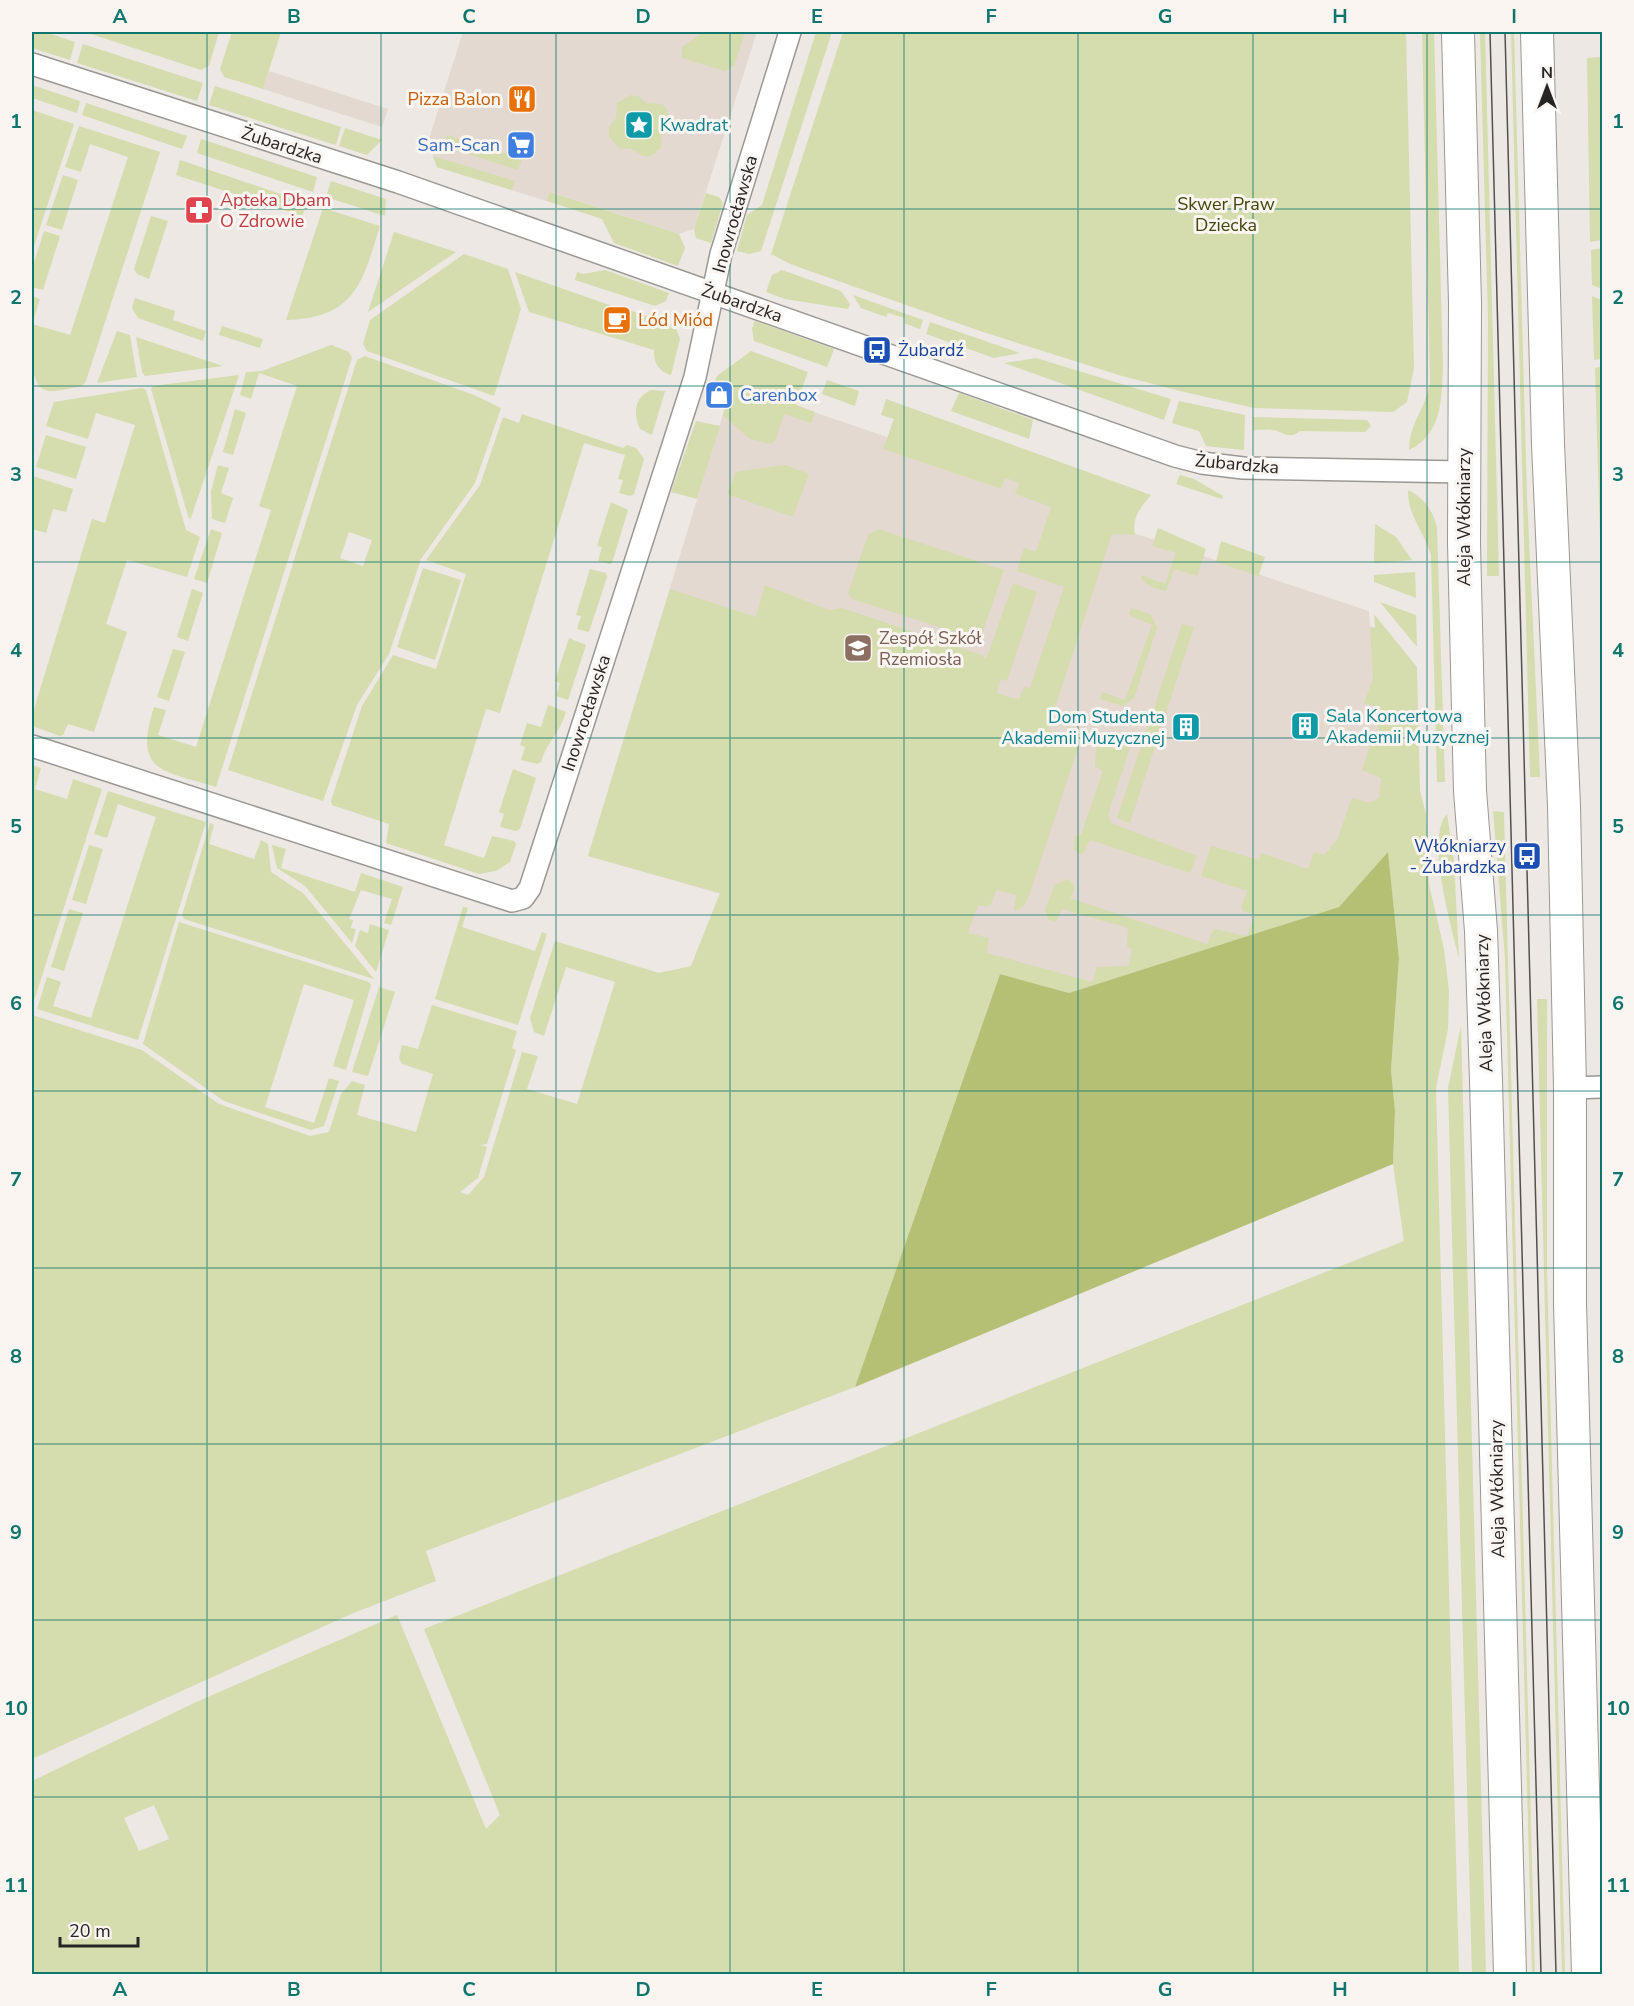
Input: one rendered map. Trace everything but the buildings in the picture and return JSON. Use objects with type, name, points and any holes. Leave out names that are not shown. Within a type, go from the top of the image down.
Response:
[{"type":"main road","name":"Aleja Włókniarzy","points":[[1458,32],[1465,303],[1463,472],[1470,791],[1481,931],[1510,1974]]},
{"type":"main road","points":[[1537,32],[1550,512],[1561,704],[1570,1088],[1570,1304],[1588,1974]]},
{"type":"street","name":"Inowrocławska","points":[[32,746],[440,880],[512,901],[523,898],[530,888],[692,385],[721,255],[790,32]]},
{"type":"street","name":"Żubardzka","points":[[32,64],[398,182],[1202,463],[1243,468],[1463,472]]},
{"type":"street","points":[[1570,1088],[1602,1087]]},
{"type":"shaded area","points":[[463,32],[757,32],[694,229],[679,234],[551,192],[547,201],[437,167],[428,142]]},
{"type":"shaded area","points":[[269,71],[388,109],[382,127],[263,89]]},
{"type":"shaded area","points":[[737,386],[887,437],[884,449],[1001,489],[1005,478],[1019,483],[1016,494],[1369,611],[1370,626],[1381,630],[1389,779],[1339,907],[1069,993],[588,856],[731,389]]},
{"type":"green space","points":[[32,32],[45,32],[75,42],[70,60],[32,48]]},
{"type":"green space","points":[[85,32],[219,32],[209,66],[201,70]]},
{"type":"green space","points":[[232,32],[281,32],[263,89],[224,77],[220,69]]},
{"type":"green space","points":[[703,32],[745,32],[734,66],[724,71],[682,58],[682,47]]},
{"type":"green space","points":[[816,32],[832,32],[761,251],[749,254],[737,251],[747,215],[762,205]]},
{"type":"green space","name":"Skwer Praw Dziecka","points":[[843,32],[1406,32],[1414,368],[1407,402],[1393,412],[1254,408],[1180,391],[1122,376],[980,331],[790,264],[771,254]]},
{"type":"green space","points":[[1422,32],[1434,32],[1443,367],[1440,403],[1434,425],[1420,443],[1409,450],[1412,431],[1430,381]]},
{"type":"green space","points":[[1480,32],[1485,32],[1499,576],[1487,576],[1488,319]]},
{"type":"green space","points":[[1511,32],[1514,32],[1527,497],[1540,777],[1530,777]]},
{"type":"green space","points":[[83,44],[203,83],[197,101],[77,63]]},
{"type":"green space","points":[[1602,57],[1602,240],[1590,242],[1587,58]]},
{"type":"green space","points":[[32,85],[80,101],[77,113],[32,98]]},
{"type":"green space","points":[[215,86],[341,127],[336,145],[209,105]]},
{"type":"green space","points":[[631,95],[640,97],[646,103],[662,104],[667,111],[668,118],[662,132],[661,147],[651,156],[644,156],[634,150],[620,149],[609,137],[609,127],[616,118],[617,103]]},
{"type":"green space","points":[[86,103],[187,136],[182,149],[82,115]]},
{"type":"green space","points":[[32,110],[74,124],[32,252]]},
{"type":"green space","points":[[79,126],[160,152],[86,381],[82,386],[49,391],[39,385],[34,375],[30,332],[32,296],[40,299],[32,324],[70,335],[128,157],[90,144],[81,172],[65,167]]},
{"type":"green space","points":[[345,128],[382,140],[367,155],[339,146]]},
{"type":"green space","points":[[447,135],[522,159],[518,170],[443,146]]},
{"type":"green space","points":[[201,139],[317,177],[313,192],[197,153]]},
{"type":"green space","points":[[433,156],[515,181],[512,190],[437,167]]},
{"type":"green space","points":[[180,160],[307,203],[302,216],[176,175]]},
{"type":"green space","points":[[63,175],[78,180],[62,230],[46,225]]},
{"type":"green space","points":[[331,181],[386,199],[385,216],[326,197]]},
{"type":"green space","points":[[550,192],[679,234],[685,248],[678,266],[614,243],[602,219],[547,201]]},
{"type":"green space","points":[[706,193],[719,197],[723,203],[711,243],[696,238],[694,229]]},
{"type":"green space","points":[[323,208],[380,226],[374,247],[361,281],[341,305],[327,313],[309,318],[286,320]]},
{"type":"green space","points":[[151,216],[168,221],[149,279],[137,274],[134,269]]},
{"type":"green space","points":[[44,231],[60,236],[43,290],[32,287],[32,269]]},
{"type":"green space","points":[[394,232],[456,252],[368,312]]},
{"type":"green space","points":[[1602,248],[1602,289],[1592,285],[1591,250]]},
{"type":"green space","points":[[464,254],[508,269],[521,309],[494,396],[367,351],[363,344],[370,320]]},
{"type":"green space","points":[[605,270],[669,293],[666,301],[655,306],[575,280],[577,272],[583,274]]},
{"type":"green space","points":[[782,270],[841,291],[850,304],[848,309],[785,299],[766,292],[772,275]]},
{"type":"green space","points":[[515,272],[615,307],[609,326],[620,330],[629,310],[675,326],[680,339],[671,375],[663,372],[658,366],[654,350],[529,312]]},
{"type":"green space","points":[[853,295],[923,320],[920,329],[904,323],[905,318],[888,313],[886,317],[861,308]]},
{"type":"green space","points":[[1592,296],[1602,300],[1602,359],[1594,360]]},
{"type":"green space","points":[[135,298],[175,311],[173,320],[206,331],[203,341],[138,318],[132,308]]},
{"type":"green space","points":[[755,321],[834,349],[827,367],[754,341],[752,329]]},
{"type":"green space","points":[[930,322],[1020,353],[994,358],[926,334]]},
{"type":"green space","points":[[222,326],[263,339],[260,348],[219,335]]},
{"type":"green space","points":[[117,331],[130,335],[137,377],[97,383]]},
{"type":"green space","points":[[136,337],[223,366],[145,376],[142,372]]},
{"type":"green space","points":[[331,345],[349,352],[352,358],[216,787],[167,772],[150,757],[147,745],[148,729],[154,707],[166,710],[158,735],[196,747],[271,510],[259,506],[297,386],[259,373],[251,399],[240,395],[246,372],[262,371]]},
{"type":"green space","points":[[751,351],[808,372],[796,405],[815,412],[811,423],[784,414],[776,439],[771,444],[750,439],[723,415],[731,389],[714,383],[717,376]]},
{"type":"green space","points":[[365,356],[474,395],[501,408],[475,483],[421,559],[389,654],[357,705],[323,801],[228,770],[357,360]],"holes":[[[349,532],[372,540],[363,566],[340,558]]]},
{"type":"green space","points":[[1036,358],[1171,399],[1164,420],[1004,363]]},
{"type":"green space","points":[[1602,366],[1602,539],[1600,536],[1595,368]]},
{"type":"green space","points":[[239,375],[189,519],[151,389],[153,386]]},
{"type":"green space","points":[[827,380],[859,391],[855,406],[822,394]]},
{"type":"green space","points":[[142,388],[146,390],[186,530],[200,537],[187,577],[127,560],[106,624],[127,632],[94,732],[68,724],[63,735],[60,736],[32,726],[32,716],[92,519],[105,523],[135,425],[96,413],[88,439],[46,426],[54,402]]},
{"type":"green space","points":[[651,390],[665,391],[652,435],[640,429],[636,417],[638,402],[645,393]]},
{"type":"green space","points":[[959,393],[1033,420],[1029,439],[951,411]]},
{"type":"green space","points":[[886,399],[1151,495],[1136,518],[1135,535],[1112,534],[1048,729],[1065,736],[1068,725],[1073,731],[1078,748],[1028,899],[1023,907],[1014,911],[1016,895],[997,890],[991,904],[986,907],[978,905],[968,933],[989,938],[987,953],[1092,982],[1097,967],[1128,966],[1132,949],[1127,946],[1128,928],[1062,909],[1056,922],[1048,919],[1045,910],[1055,884],[1069,879],[1074,891],[1070,898],[1207,944],[1214,929],[1247,936],[1255,915],[1243,911],[1241,907],[1247,891],[1201,876],[1211,846],[1259,860],[1261,853],[1308,869],[1314,852],[1324,855],[1337,840],[1352,798],[1370,803],[1379,798],[1381,778],[1362,770],[1373,736],[1377,738],[1378,734],[1377,707],[1364,703],[1373,679],[1370,627],[1375,628],[1374,614],[1417,667],[1420,791],[1426,814],[1429,884],[1444,949],[1449,991],[1448,1029],[1436,1088],[1459,1974],[32,1974],[32,1782],[34,1780],[194,1703],[397,1615],[486,1829],[500,1815],[424,1629],[1404,1241],[1393,1164],[1395,1111],[1391,1070],[1399,958],[1388,853],[1339,907],[1069,993],[1000,974],[855,1387],[426,1551],[436,1581],[351,1614],[32,1759],[32,1015],[142,1050],[219,1104],[310,1136],[329,1132],[341,1094],[352,1081],[365,1085],[357,1115],[416,1132],[433,1074],[402,1064],[399,1058],[402,1045],[418,1049],[432,1005],[517,1031],[512,1048],[516,1050],[487,1144],[480,1145],[487,1147],[478,1178],[460,1192],[468,1195],[484,1177],[522,1052],[538,1056],[527,1089],[577,1104],[615,982],[566,967],[544,1036],[534,1032],[530,1018],[555,941],[659,973],[691,966],[720,893],[588,856],[670,589],[756,617],[765,585],[829,610],[842,608],[982,655],[986,660],[1013,583],[1037,592],[1007,681],[1001,679],[997,693],[1019,700],[1024,687],[1030,688],[1064,587],[1017,571],[1024,548],[1036,552],[1051,507],[1015,494],[1019,483],[1005,478],[1001,489],[883,449],[894,419],[881,415]],"holes":[[[154,1805],[169,1839],[139,1851],[124,1818]]]},
{"type":"green space","points":[[1179,401],[1245,415],[1244,450],[1206,446],[1199,431],[1172,423]]},
{"type":"green space","points":[[235,409],[246,413],[233,455],[223,452]]},
{"type":"green space","points":[[522,414],[623,448],[627,445],[636,448],[644,459],[634,494],[630,496],[619,493],[623,480],[618,479],[625,455],[584,443],[500,713],[486,709],[444,845],[484,858],[492,836],[514,841],[516,844],[510,862],[496,871],[479,874],[386,843],[389,824],[332,805],[331,801],[362,706],[393,655],[436,669],[466,574],[426,560],[480,485],[503,417],[519,423]]},
{"type":"green space","points":[[1253,417],[1367,420],[1371,426],[1365,432],[1300,431],[1289,435],[1273,430],[1253,430]]},
{"type":"green space","points":[[696,421],[720,426],[697,499],[671,492]]},
{"type":"green space","points":[[46,435],[86,447],[76,479],[36,467]]},
{"type":"green space","points":[[218,465],[229,468],[221,493],[233,498],[225,523],[212,519],[211,491]]},
{"type":"green space","points":[[786,465],[809,474],[793,517],[727,494],[736,472]]},
{"type":"green space","points":[[1180,475],[1194,479],[1223,496],[1222,499],[1176,484]]},
{"type":"green space","points":[[33,476],[73,489],[66,512],[53,509],[46,533],[32,529]]},
{"type":"green space","points":[[1408,490],[1427,506],[1437,528],[1445,782],[1437,782],[1431,555],[1410,508]]},
{"type":"green space","points":[[611,502],[628,510],[612,563],[609,564],[598,561],[602,547],[597,546]]},
{"type":"green space","points":[[1375,524],[1396,537],[1412,560],[1374,563]]},
{"type":"green space","points":[[1158,528],[1206,549],[1197,576],[1174,569],[1166,591],[1153,588],[1142,580],[1141,575],[1165,584],[1176,553],[1152,546]]},
{"type":"green space","points":[[211,529],[222,533],[207,583],[194,579]]},
{"type":"green space","points":[[878,529],[1004,570],[980,640],[852,599],[848,593],[868,535]]},
{"type":"green space","points":[[1221,541],[1265,557],[1259,574],[1261,577],[1216,562]]},
{"type":"green space","points":[[423,568],[461,580],[435,660],[397,647]]},
{"type":"green space","points":[[590,569],[606,573],[607,577],[589,632],[577,629],[581,616],[576,615]]},
{"type":"green space","points":[[1415,572],[1416,598],[1374,582],[1374,575]]},
{"type":"green space","points":[[192,589],[203,593],[188,641],[177,637]]},
{"type":"green space","points":[[1380,602],[1416,615],[1417,647]]},
{"type":"green space","points":[[1131,608],[1150,614],[1157,627],[1134,698],[1123,706],[1100,699],[1102,692],[1125,700],[1152,625],[1129,615]]},
{"type":"green space","points":[[1182,624],[1194,627],[1130,823],[1117,818]]},
{"type":"green space","points":[[569,638],[586,645],[568,700],[556,696],[560,683],[555,681]]},
{"type":"green space","points":[[173,649],[185,652],[169,701],[157,697]]},
{"type":"green space","points":[[548,705],[566,712],[561,725],[541,762],[537,764],[521,760],[525,747],[520,745],[527,723],[541,727]]},
{"type":"green space","points":[[1097,731],[1131,745],[1108,814],[1111,823],[1197,856],[1190,873],[1090,840],[1084,852],[1080,854],[1074,850],[1075,836],[1081,835],[1103,771],[1095,766]]},
{"type":"green space","points":[[32,765],[41,768],[35,789],[67,799],[73,779],[102,789],[32,1007]]},
{"type":"green space","points":[[513,769],[536,778],[520,829],[516,831],[500,827],[504,814],[499,812]]},
{"type":"green space","points":[[108,791],[206,822],[138,1040],[37,1009],[47,977],[61,982],[53,1006],[91,1018],[156,817],[118,804],[107,838],[94,834]]},
{"type":"green space","points":[[1493,811],[1504,812],[1535,1974],[1532,1974],[1505,958]]},
{"type":"green space","points":[[1447,814],[1454,861],[1459,958],[1446,906],[1439,862],[1441,826]]},
{"type":"green space","points":[[210,823],[214,825],[209,844],[254,859],[261,840],[268,844],[271,872],[304,894],[374,979],[184,919],[182,915]]},
{"type":"green space","points":[[89,845],[103,849],[86,904],[72,900]]},
{"type":"green space","points":[[272,845],[286,849],[281,868],[355,892],[361,873],[403,887],[391,925],[384,923],[392,899],[361,890],[349,919],[353,920],[351,928],[356,929],[352,943],[305,886],[277,868]]},
{"type":"green space","points":[[1388,852],[1399,958],[1391,1070],[1395,1111],[1393,1164],[855,1387],[1000,974],[1069,993],[1339,907]]},
{"type":"green space","points":[[463,907],[468,908],[462,927],[535,951],[542,932],[547,934],[518,1025],[435,999]]},
{"type":"green space","points":[[69,909],[83,913],[64,971],[51,967]]},
{"type":"green space","points":[[179,922],[369,982],[371,985],[346,1070],[333,1066],[354,1000],[304,984],[265,1107],[314,1123],[329,1078],[339,1081],[324,1126],[311,1130],[224,1101],[143,1044]]},
{"type":"green space","points":[[370,924],[389,930],[376,972],[355,946],[360,930],[368,933]]},
{"type":"green space","points":[[379,987],[395,992],[368,1076],[352,1072]]},
{"type":"green space","points":[[1537,999],[1547,999],[1547,1272],[1565,1974],[1562,1974]]},
{"type":"green space","points":[[1461,1026],[1486,1974],[1472,1974],[1448,1088]]},
{"type":"tram line","points":[[1490,32],[1541,1974]]},
{"type":"tram line","points":[[1505,32],[1556,1974]]},
{"type":"place","name":"Pizza Balon","points":[[522,99]]},
{"type":"place","name":"Kwadrat","points":[[639,125]]},
{"type":"place","name":"Sam-Scan","points":[[521,145]]},
{"type":"place","name":"Apteka Dbam O Zdrowie","points":[[199,210]]},
{"type":"place","name":"Lód Miód","points":[[617,320]]},
{"type":"place","name":"Żubardź","points":[[877,350]]},
{"type":"place","name":"Carenbox","points":[[719,395]]},
{"type":"place","name":"Zespół Szkół Rzemiosła","points":[[858,648]]},
{"type":"place","name":"Sala Koncertowa Akademii Muzycznej","points":[[1305,726]]},
{"type":"place","name":"Dom Studenta Akademii Muzycznej","points":[[1186,727]]},
{"type":"place","name":"Włókniarzy - Żubardzka","points":[[1527,856]]}]
